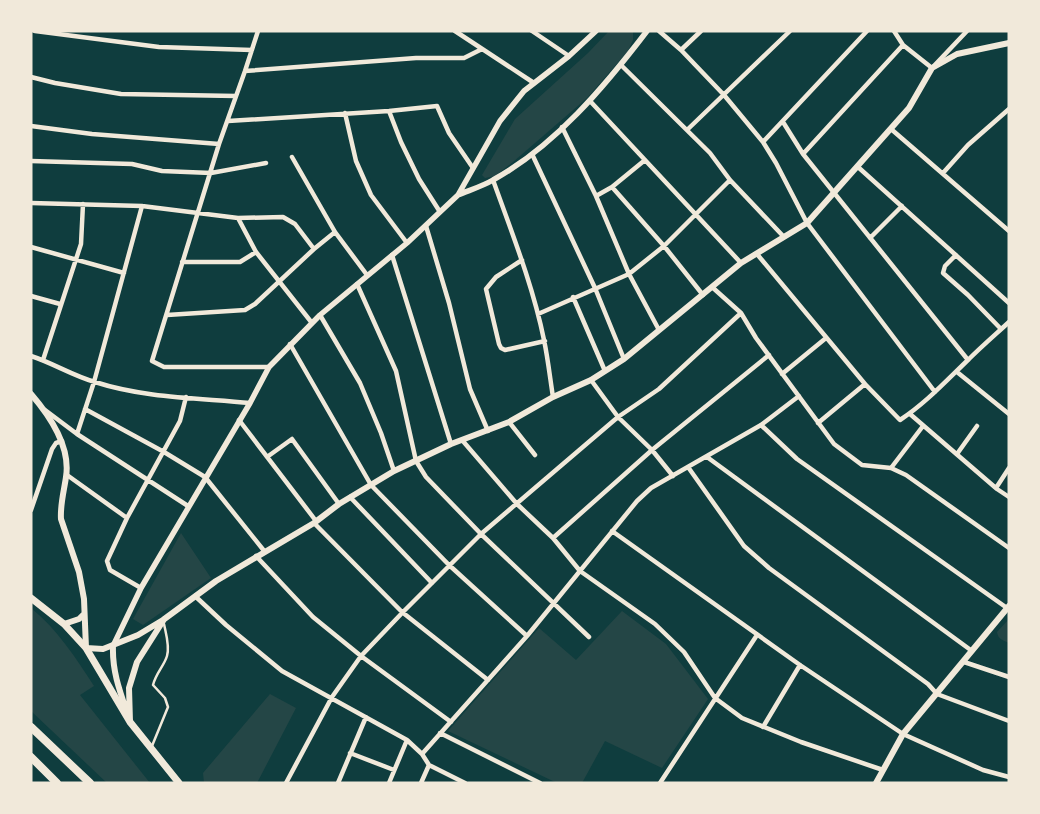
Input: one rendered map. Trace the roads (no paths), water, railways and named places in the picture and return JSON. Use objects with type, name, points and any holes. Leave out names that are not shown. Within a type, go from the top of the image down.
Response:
[{"type":"highway","points":[[31,727],[90,783]]},
{"type":"highway","points":[[31,758],[57,783]]},
{"type":"main road","points":[[86,648],[103,649],[138,635],[163,620],[216,580],[315,522],[339,504],[394,471],[451,444],[509,422],[554,397],[591,380],[624,359],[741,262],[758,254],[807,224],[909,108],[932,68],[957,54],[1009,43]]},
{"type":"main road","points":[[31,394],[42,407],[62,441],[64,448],[67,475],[60,510],[61,519],[79,572],[84,599],[86,648]]},
{"type":"main road","points":[[31,598],[64,624],[86,648],[130,722],[178,783]]},
{"type":"main road","points":[[876,783],[903,734],[1008,607]]},
{"type":"main road","points":[[64,624],[84,614]]},
{"type":"main road","points":[[130,722],[129,688],[134,671],[137,662],[163,620]]},
{"type":"main road","points":[[113,646],[114,676],[130,722]]},
{"type":"street","points":[[35,31],[160,47],[252,50]]},
{"type":"street","points":[[258,31],[219,144],[152,361],[164,366],[269,367]]},
{"type":"street","points":[[455,31],[534,83]]},
{"type":"street","points":[[532,31],[569,56]]},
{"type":"street","points":[[113,646],[141,588],[250,403],[269,367],[320,315],[407,243],[458,195],[500,121],[524,91],[569,56],[596,31]]},
{"type":"street","points":[[458,195],[493,180],[532,154],[590,101],[647,31]]},
{"type":"street","points":[[681,50],[701,31]]},
{"type":"street","points":[[687,130],[790,31]]},
{"type":"street","points":[[764,142],[867,31]]},
{"type":"street","points":[[894,31],[903,45],[932,68],[967,31]]},
{"type":"street","points":[[663,32],[724,94],[764,142],[807,224],[935,392]]},
{"type":"street","points":[[803,154],[903,45]]},
{"type":"street","points":[[245,71],[416,58],[464,58],[482,49]]},
{"type":"street","points":[[621,65],[710,153],[730,180],[784,237]]},
{"type":"street","points":[[31,77],[121,94],[236,96]]},
{"type":"street","points":[[590,101],[741,262]]},
{"type":"street","points":[[228,120],[389,111],[437,106],[449,133],[473,168]]},
{"type":"street","points":[[944,173],[968,145],[1006,114],[1009,109]]},
{"type":"street","points":[[389,111],[419,179],[440,212]]},
{"type":"street","points":[[345,113],[356,161],[371,195],[407,243]]},
{"type":"street","points":[[783,122],[803,154],[968,360]]},
{"type":"street","points":[[31,126],[92,134],[219,144]]},
{"type":"street","points":[[562,127],[596,196],[629,274],[659,330]]},
{"type":"street","points":[[892,128],[1009,231]]},
{"type":"street","points":[[532,154],[595,288],[624,359]]},
{"type":"street","points":[[292,157],[336,232],[367,275]]},
{"type":"street","points":[[596,196],[612,187],[646,160]]},
{"type":"street","points":[[31,161],[132,164],[162,171],[211,173],[266,163]]},
{"type":"street","points":[[858,167],[1009,302]]},
{"type":"street","points":[[493,180],[522,260],[538,314],[554,397]]},
{"type":"street","points":[[538,314],[629,274],[664,246],[730,180]]},
{"type":"street","points":[[612,187],[664,246],[702,295]]},
{"type":"street","points":[[31,203],[142,206],[238,218],[283,217],[295,224],[314,249]]},
{"type":"street","points":[[43,360],[81,244],[83,204]]},
{"type":"street","points":[[77,434],[94,382],[142,206]]},
{"type":"street","points":[[870,238],[902,206]]},
{"type":"street","points":[[238,218],[256,252],[312,323]]},
{"type":"street","points":[[426,226],[449,303],[470,389],[488,431]]},
{"type":"street","points":[[167,315],[244,310],[255,304],[314,249],[336,232]]},
{"type":"street","points":[[31,247],[124,273]]},
{"type":"street","points":[[182,262],[240,262],[256,252]]},
{"type":"street","points":[[392,254],[451,444]]},
{"type":"street","points":[[758,254],[865,384],[900,420],[910,414],[935,392],[1009,322]]},
{"type":"street","points":[[956,255],[946,266],[943,273],[1002,329]]},
{"type":"street","points":[[522,260],[496,277],[486,288],[499,344],[505,350],[544,341]]},
{"type":"street","points":[[357,284],[396,371],[416,461],[426,478],[481,534],[589,637]]},
{"type":"street","points":[[712,287],[741,313],[769,356],[834,444],[862,464],[891,468],[906,475],[1009,548]]},
{"type":"street","points":[[31,296],[60,304]]},
{"type":"street","points":[[573,297],[605,371]]},
{"type":"street","points":[[286,783],[332,697],[361,656],[403,612],[481,534],[618,418],[659,390],[741,313]]},
{"type":"street","points":[[320,315],[360,383],[381,433],[394,471]]},
{"type":"street","points":[[782,374],[826,338]]},
{"type":"street","points":[[290,344],[371,485],[450,565],[527,636]]},
{"type":"street","points":[[31,356],[94,382],[168,396],[250,403]]},
{"type":"street","points":[[553,538],[652,450],[769,356]]},
{"type":"street","points":[[957,372],[1009,414]]},
{"type":"street","points":[[591,380],[618,418],[652,450],[673,476]]},
{"type":"street","points":[[818,422],[865,384]]},
{"type":"street","points":[[422,754],[527,636],[637,501],[651,488],[761,425],[799,396]]},
{"type":"street","points":[[141,588],[110,570],[107,561],[127,518],[180,422],[186,397]]},
{"type":"street","points":[[42,407],[77,434],[188,506]]},
{"type":"street","points":[[85,409],[164,452],[205,477],[264,552]]},
{"type":"street","points":[[910,414],[1009,497]]},
{"type":"street","points":[[239,420],[315,522],[403,612],[488,680]]},
{"type":"street","points":[[509,422],[535,456]]},
{"type":"street","points":[[761,425],[797,459],[1008,607]]},
{"type":"street","points":[[891,468],[923,426]]},
{"type":"street","points":[[957,454],[977,426]]},
{"type":"street","points":[[267,457],[292,439],[339,504]]},
{"type":"street","points":[[462,440],[516,504],[553,538],[580,571],[655,624],[684,652],[715,698],[742,718],[883,770]]},
{"type":"street","points":[[31,510],[52,449],[62,441]]},
{"type":"street","points":[[707,457],[972,651]]},
{"type":"street","points":[[688,467],[744,546],[768,568],[928,684],[936,694],[1009,721]]},
{"type":"street","points":[[996,488],[1009,468]]},
{"type":"street","points":[[67,475],[127,518]]},
{"type":"street","points":[[350,498],[432,583]]},
{"type":"street","points":[[612,531],[800,666],[903,734],[983,770],[1009,777]]},
{"type":"street","points":[[256,556],[313,617],[361,656],[451,722]]},
{"type":"street","points":[[195,596],[226,625],[282,671],[407,740],[422,754],[429,765],[464,783]]},
{"type":"street","points":[[660,783],[757,635]]},
{"type":"street","points":[[964,662],[1009,677]]},
{"type":"street","points":[[764,727],[800,666]]},
{"type":"street","points":[[338,783],[366,717]]},
{"type":"street","points":[[440,733],[540,783]]},
{"type":"street","points":[[389,783],[407,740]]},
{"type":"street","points":[[350,753],[394,770]]},
{"type":"street","points":[[421,783],[429,765]]},
{"type":"lane","points":[[151,748],[168,707],[165,698],[153,685],[156,674],[168,654],[168,642],[163,620]]}]
